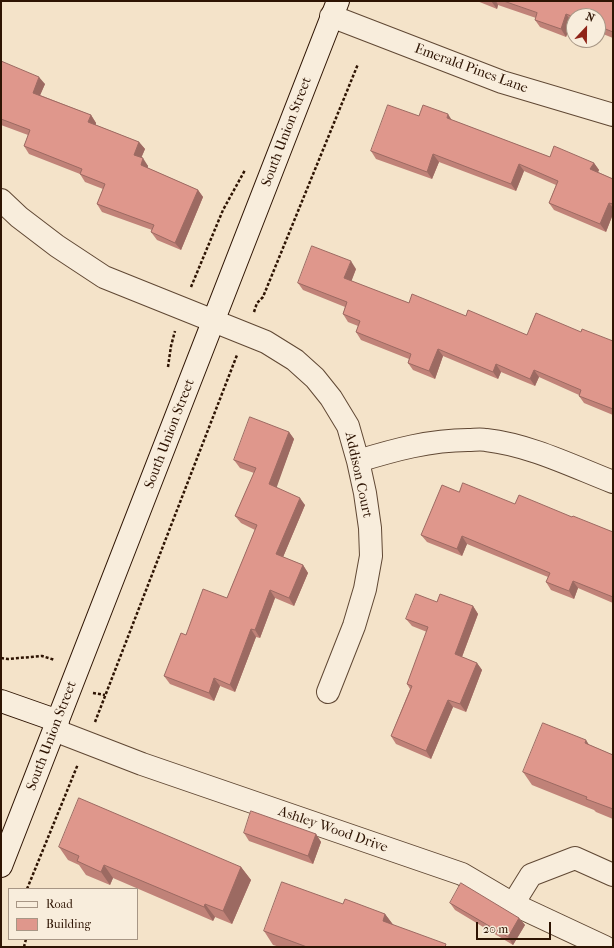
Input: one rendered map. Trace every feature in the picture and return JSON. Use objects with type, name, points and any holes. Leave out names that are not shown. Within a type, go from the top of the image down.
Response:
[{"type":"street","name":"Emerald Pines Lane","points":[[335,9],[502,82],[613,115]]},
{"type":"street","name":"South Union Street","points":[[1,866],[335,9]]},
{"type":"street","name":"Addison Court","points":[[1,200],[19,217],[44,236],[104,278],[266,342],[295,360],[316,378],[331,398],[348,426],[358,461],[370,528],[371,556],[365,590],[354,626],[328,692]]},
{"type":"street","points":[[358,461],[404,448],[454,440],[485,440],[513,445],[542,454],[613,482]]},
{"type":"street","name":"Ashley Wood Drive","points":[[1,701],[56,725],[87,743],[150,767],[462,874],[513,904],[605,947]]},
{"type":"street","points":[[513,904],[531,875],[576,858],[613,875]]},
{"type":"path","points":[[27,888],[87,743],[257,303],[263,297],[358,64]]},
{"type":"path","points":[[1,658],[8,659],[42,656],[60,661]]},
{"type":"building","points":[[504,1],[613,1],[613,32],[606,29],[606,8],[566,8],[566,14],[561,29],[535,20],[537,13]]},
{"type":"building","points":[[1,61],[39,77],[33,93],[91,115],[88,122],[139,142],[134,155],[143,158],[141,165],[198,190],[175,243],[151,232],[154,225],[97,204],[105,184],[80,174],[82,169],[24,146],[30,130],[1,119]]},
{"type":"building","points":[[388,105],[419,116],[423,105],[448,114],[447,118],[550,157],[554,146],[594,163],[590,169],[613,179],[613,204],[609,203],[600,224],[549,203],[558,181],[519,164],[511,184],[433,154],[427,172],[371,151]]},
{"type":"building","points":[[312,246],[351,261],[344,278],[409,303],[412,294],[466,316],[468,310],[527,335],[536,313],[581,332],[582,329],[613,341],[613,409],[579,396],[581,390],[534,370],[530,379],[496,364],[493,372],[438,349],[429,371],[408,363],[411,354],[356,332],[360,321],[343,314],[347,302],[298,283]]},
{"type":"building","points":[[250,417],[289,432],[269,484],[300,498],[276,554],[303,565],[289,598],[270,590],[255,630],[251,629],[230,685],[214,678],[209,693],[164,676],[181,633],[186,635],[203,589],[227,598],[257,525],[235,516],[256,468],[234,460]]},
{"type":"building","points":[[463,483],[515,504],[519,495],[613,532],[613,597],[573,581],[569,591],[546,582],[550,573],[462,536],[457,549],[421,535],[442,485],[459,492]]},
{"type":"building","points":[[416,594],[437,602],[440,594],[473,606],[455,654],[477,663],[460,704],[448,700],[426,751],[391,736],[412,686],[407,684],[428,627],[406,619]]},
{"type":"building","points":[[543,723],[586,740],[585,743],[613,755],[613,809],[586,799],[587,797],[523,772]]},
{"type":"building","points":[[79,798],[241,867],[223,911],[205,904],[204,907],[104,865],[101,872],[77,861],[79,856],[59,847]]},
{"type":"building","points":[[251,811],[316,834],[308,856],[244,833]]},
{"type":"building","points":[[282,882],[343,904],[345,899],[385,914],[383,921],[446,944],[445,947],[307,947],[264,931]]},
{"type":"building","points":[[461,883],[519,918],[508,937],[450,903]]}]
